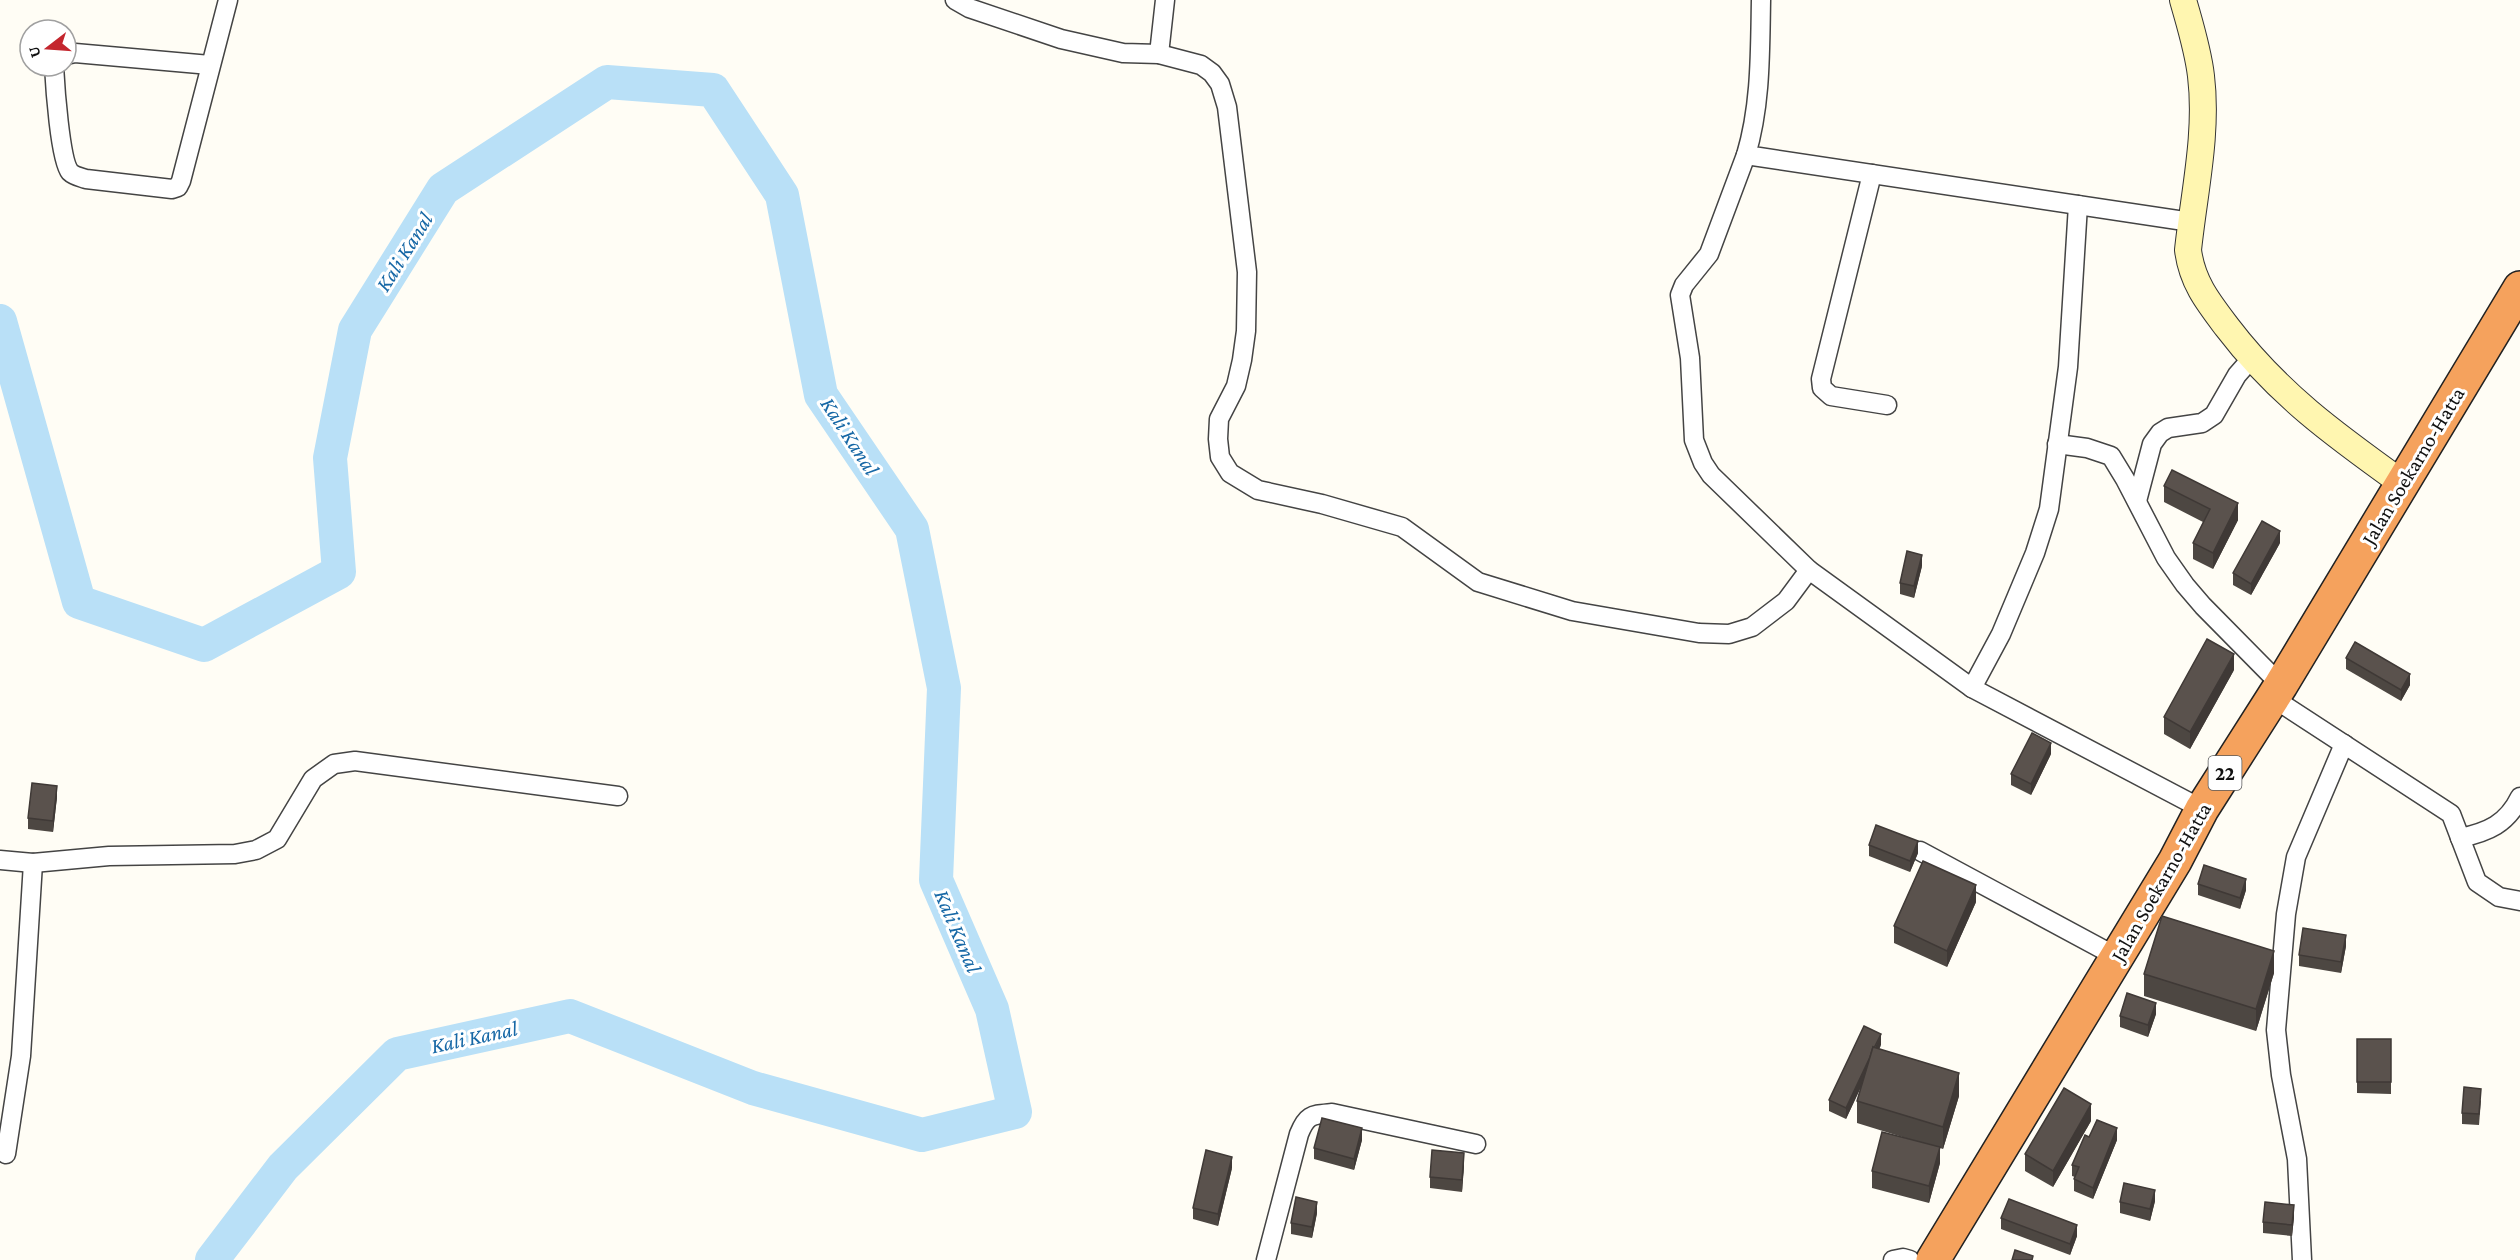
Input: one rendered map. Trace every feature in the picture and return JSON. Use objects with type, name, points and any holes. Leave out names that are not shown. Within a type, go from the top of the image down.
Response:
[{"type":"highway","name":"Jalan Soekarno-Hatta","points":[[1933,1260],[2175,861],[2202,810],[2277,692],[2520,288]]},
{"type":"street","points":[[55,78],[63,156],[69,171],[75,176],[86,179],[172,189],[178,187],[228,0]]},
{"type":"street","points":[[955,0],[969,8],[1061,39],[1123,53],[1159,54],[1201,65],[1212,73],[1220,84],[1227,107],[1247,272],[1246,331],[1242,360],[1236,386],[1219,419],[1220,457],[1230,472],[1257,490],[1322,504],[1402,526],[1478,582],[1572,611],[1699,633],[1729,634],[1752,627],[1786,601],[1809,570]]},
{"type":"street","points":[[1159,54],[1165,0]]},
{"type":"street","points":[[1761,0],[1758,92],[1753,131],[1709,254],[1684,285],[1680,295],[1689,347],[1694,440],[1703,463],[1711,475],[1809,570],[1972,688],[2202,810]]},
{"type":"street","points":[[2182,0],[2195,43],[2201,75],[2203,111],[2188,250],[2190,269],[2200,290],[2251,359],[2297,405],[2402,483]]},
{"type":"street","points":[[78,53],[210,65]]},
{"type":"street","points":[[1746,155],[2191,222]]},
{"type":"street","points":[[1872,174],[1821,379],[1822,388],[1831,396],[1887,405]]},
{"type":"street","points":[[1972,688],[2001,634],[2035,553],[2049,509],[2068,368],[2078,205]]},
{"type":"street","points":[[2137,501],[2152,444],[2160,433],[2168,428],[2202,423],[2214,415],[2237,375],[2251,359]]},
{"type":"street","points":[[2057,444],[2087,448],[2111,456],[2162,550],[2186,585],[2277,692],[2344,744],[2451,814],[2477,882],[2499,897],[2520,901]]},
{"type":"street","points":[[2302,1260],[2297,1159],[2281,1076],[2276,1030],[2286,914],[2296,857],[2344,744]]},
{"type":"street","points":[[0,860],[33,863],[109,856],[235,854],[256,850],[277,839],[313,779],[334,764],[355,761],[618,796]]},
{"type":"street","points":[[2460,838],[2480,834],[2501,824],[2514,809],[2520,797]]},
{"type":"street","points":[[1920,851],[2117,957]]},
{"type":"street","points":[[6,1154],[21,1056],[33,863]]},
{"type":"street","points":[[1266,1260],[1299,1134],[1305,1120],[1314,1115],[1332,1113],[1476,1144]]},
{"type":"street","points":[[1893,1260],[1903,1258],[1910,1260]]},
{"type":"building","points":[[2172,470],[2238,503],[2213,553],[2193,543],[2210,509],[2164,486]]},
{"type":"building","points":[[2262,521],[2280,531],[2251,584],[2233,573]]},
{"type":"building","points":[[1907,551],[1922,555],[1914,586],[1900,583]]},
{"type":"building","points":[[2207,639],[2234,654],[2190,732],[2164,717]]},
{"type":"building","points":[[2355,642],[2410,674],[2401,690],[2346,658]]},
{"type":"building","points":[[2032,733],[2051,743],[2031,784],[2011,774]]},
{"type":"building","points":[[32,783],[57,786],[53,821],[28,818]]},
{"type":"building","points":[[1876,825],[1918,841],[1910,861],[1869,845]]},
{"type":"building","points":[[1923,861],[1976,885],[1947,951],[1894,926]]},
{"type":"building","points":[[2204,865],[2246,879],[2240,898],[2198,884]]},
{"type":"building","points":[[2162,916],[2274,951],[2256,1009],[2144,974]]},
{"type":"building","points":[[2303,928],[2346,935],[2341,962],[2299,955]]},
{"type":"building","points":[[2127,993],[2156,1003],[2148,1025],[2120,1016]]},
{"type":"building","points":[[1864,1026],[1881,1034],[1846,1108],[1829,1100]]},
{"type":"building","points":[[2357,1039],[2391,1039],[2391,1082],[2357,1082]]},
{"type":"building","points":[[1873,1047],[1959,1073],[1943,1127],[1857,1101]]},
{"type":"building","points":[[2464,1087],[2481,1089],[2479,1114],[2462,1113]]},
{"type":"building","points":[[2064,1088],[2091,1104],[2053,1171],[2025,1154]]},
{"type":"building","points":[[1322,1118],[1362,1128],[1354,1159],[1314,1148]]},
{"type":"building","points":[[2097,1120],[2117,1128],[2093,1188],[2074,1179],[2079,1167],[2072,1165],[2085,1135],[2089,1137]]},
{"type":"building","points":[[1882,1132],[1940,1147],[1929,1186],[1872,1171]]},
{"type":"building","points":[[1206,1150],[1232,1157],[1218,1214],[1193,1208]]},
{"type":"building","points":[[1432,1150],[1464,1153],[1462,1180],[1430,1177]]},
{"type":"building","points":[[2124,1183],[2155,1190],[2150,1209],[2120,1202]]},
{"type":"building","points":[[1296,1197],[1317,1202],[1312,1227],[1291,1223]]},
{"type":"building","points":[[2009,1199],[2077,1225],[2070,1244],[2001,1218]]},
{"type":"building","points":[[2265,1202],[2294,1205],[2292,1225],[2263,1222]]},
{"type":"building","points":[[2015,1250],[2033,1256],[2032,1260],[2012,1260]]},
{"type":"waterway","name":"Kali Kanal","points":[[0,321],[79,602],[204,645],[339,572],[330,458],[355,330],[443,189],[607,82],[713,90],[782,195],[821,395],[912,529],[944,688],[936,880],[992,1009],[1015,1112],[922,1135],[753,1088],[570,1016],[397,1054],[283,1167],[212,1260]]}]
